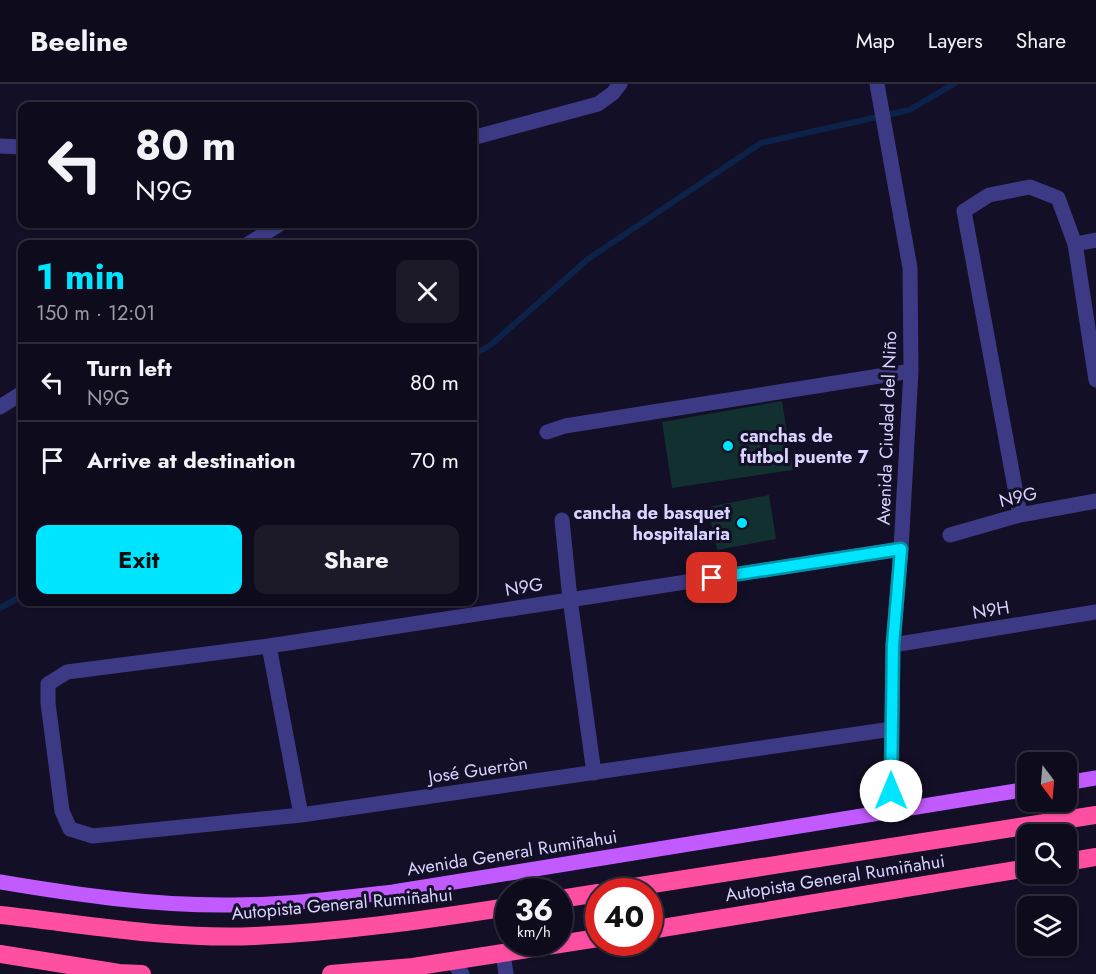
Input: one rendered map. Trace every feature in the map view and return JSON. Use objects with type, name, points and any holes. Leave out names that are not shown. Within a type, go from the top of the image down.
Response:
[{"type":"highway","name":"Autopista General Rumiñahui","points":[[663,882],[1096,814]]},
{"type":"highway","points":[[1077,860],[1096,857]]},
{"type":"highway","name":"Autopista General Rumiñahui","points":[[663,928],[1017,870]]},
{"type":"highway","name":"Autopista General Rumiñahui","points":[[0,915],[139,931],[254,936],[414,921],[495,909]]},
{"type":"highway","points":[[0,954],[119,974],[142,974]]},
{"type":"highway","points":[[332,974],[413,967],[457,967],[495,955]]},
{"type":"main road","points":[[1077,781],[1096,778]]},
{"type":"main road","name":"Avenida General Rumiñahui","points":[[0,882],[52,891],[165,902],[232,905],[310,901],[393,892],[1017,791]]},
{"type":"street","points":[[477,137],[598,104],[613,93],[620,84]]},
{"type":"street","name":"Avenida Ciudad del Niño","points":[[877,84],[910,267],[911,371],[893,645],[891,812]]},
{"type":"street","points":[[0,146],[18,147]]},
{"type":"street","points":[[1020,515],[964,211],[989,195],[1030,187],[1058,198],[1075,244],[1096,380]]},
{"type":"street","points":[[254,240],[274,228]]},
{"type":"street","points":[[1075,244],[1096,240]]},
{"type":"street","points":[[548,432],[565,426],[911,371]]},
{"type":"street","points":[[0,407],[18,396]]},
{"type":"street","name":"N9G","points":[[950,535],[1020,515],[1096,501]]},
{"type":"street","points":[[562,519],[570,599],[594,772]]},
{"type":"street","name":"N9G","points":[[70,829],[62,811],[48,703],[48,684],[67,672],[269,646],[901,549]]},
{"type":"street","name":"N9H","points":[[893,645],[1096,612]]},
{"type":"street","points":[[269,646],[301,815]]},
{"type":"street","name":"José Guerròn","points":[[70,829],[93,836],[301,815],[892,729]]},
{"type":"street","points":[[503,956],[506,974]]},
{"type":"green space","name":"canchas de futbol puente 7","points":[[782,401],[793,470],[672,488],[662,422]]},
{"type":"green space","name":"cancha de basquet hospitalaria","points":[[769,495],[776,539],[717,550],[708,507]]},
{"type":"waterway","points":[[477,353],[492,344],[588,259],[761,143],[909,110],[954,84]]},
{"type":"waterway","points":[[0,608],[18,598]]},
{"type":"place","name":"canchas de futbol puente 7","points":[[728,446]]},
{"type":"place","name":"cancha de basquet hospitalaria","points":[[742,523]]},
{"type":"route","points":[[712,578],[901,549],[893,645],[891,791]]}]
